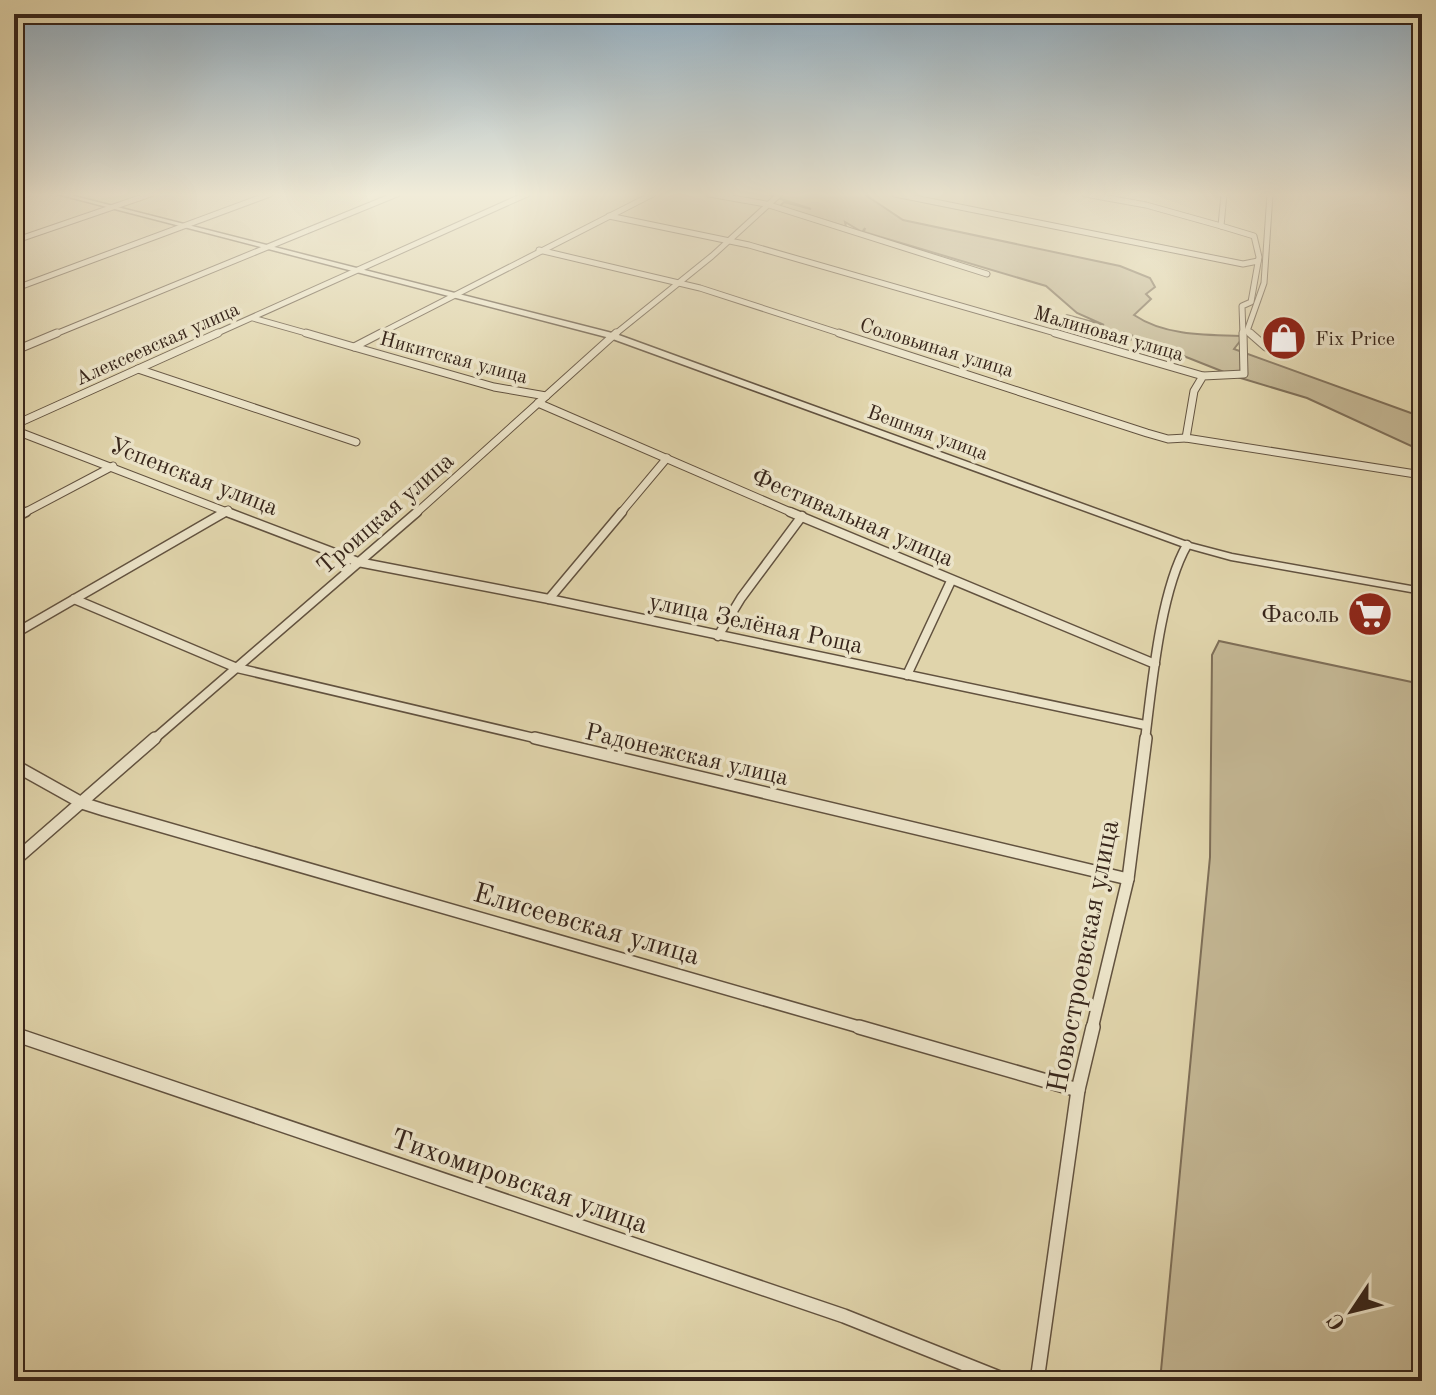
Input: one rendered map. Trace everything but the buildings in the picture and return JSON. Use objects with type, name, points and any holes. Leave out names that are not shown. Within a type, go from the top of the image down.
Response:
[{"type":"street","points":[[14,289],[95,259]]},
{"type":"street","points":[[14,351],[238,259]]},
{"type":"street","name":"Вешняя улица","points":[[315,259],[613,336],[1187,545],[1231,557],[1422,591]]},
{"type":"street","name":"Алексеевская улица","points":[[14,427],[381,259]]},
{"type":"street","name":"Никитская улица","points":[[354,347],[521,259]]},
{"type":"street","name":"Соловьиная улица","points":[[579,259],[679,282],[995,381],[1147,433],[1168,439],[1186,438]]},
{"type":"street","name":"Троицкая улица","points":[[14,861],[613,336],[707,259]]},
{"type":"street","name":"Малиновая улица","points":[[793,259],[1203,376]]},
{"type":"street","points":[[940,259],[987,274]]},
{"type":"street","points":[[1219,259],[1243,264],[1258,261],[1251,302],[1242,306],[1244,374],[1203,376],[1194,391],[1186,438],[1422,475]]},
{"type":"street","points":[[1266,259],[1264,283],[1247,331],[1266,347]]},
{"type":"street","points":[[253,318],[354,347]]},
{"type":"street","name":"Никитская улица","points":[[354,347],[494,387],[546,396]]},
{"type":"street","points":[[138,369],[356,442]]},
{"type":"street","name":"Фестивальная улица","points":[[538,403],[951,581],[1155,664]]},
{"type":"street","name":"Успенская улица","points":[[14,427],[358,562]]},
{"type":"street","points":[[549,599],[667,458]]},
{"type":"street","points":[[14,518],[113,466]]},
{"type":"street","points":[[14,634],[228,510]]},
{"type":"street","points":[[718,636],[741,598],[802,516]]},
{"type":"street","name":"Новостроевская улица","points":[[1037,1381],[1078,1090],[1128,879],[1155,664],[1176,564],[1187,545]]},
{"type":"street","name":"улица Зелёная Роща","points":[[358,562],[549,599],[1145,725]]},
{"type":"street","points":[[907,675],[951,581]]},
{"type":"street","name":"Радонежская улица","points":[[74,599],[237,668],[1128,879]]},
{"type":"street","name":"Елисеевская улица","points":[[14,765],[82,803],[1078,1090]]},
{"type":"street","name":"Тихомировская улица","points":[[14,1034],[844,1316],[1007,1381]]},
{"type":"shaded area","points":[[955,259],[1087,259],[1120,266],[1150,278],[1155,287],[1146,294],[1151,299],[1134,315],[1173,331],[1244,336],[1234,349],[1422,417],[1422,451],[1307,398],[1234,376],[1123,332],[1140,342],[1062,318],[1067,315],[1104,325],[1077,313],[1046,286]]},
{"type":"shaded area","points":[[1415,599],[1422,600],[1422,1381],[1160,1381],[1210,857],[1212,655],[1219,641],[1421,684]]},
{"type":"place","name":"Fix Price","points":[[1284,338]]},
{"type":"place","name":"Фасоль","points":[[1370,614]]}]
